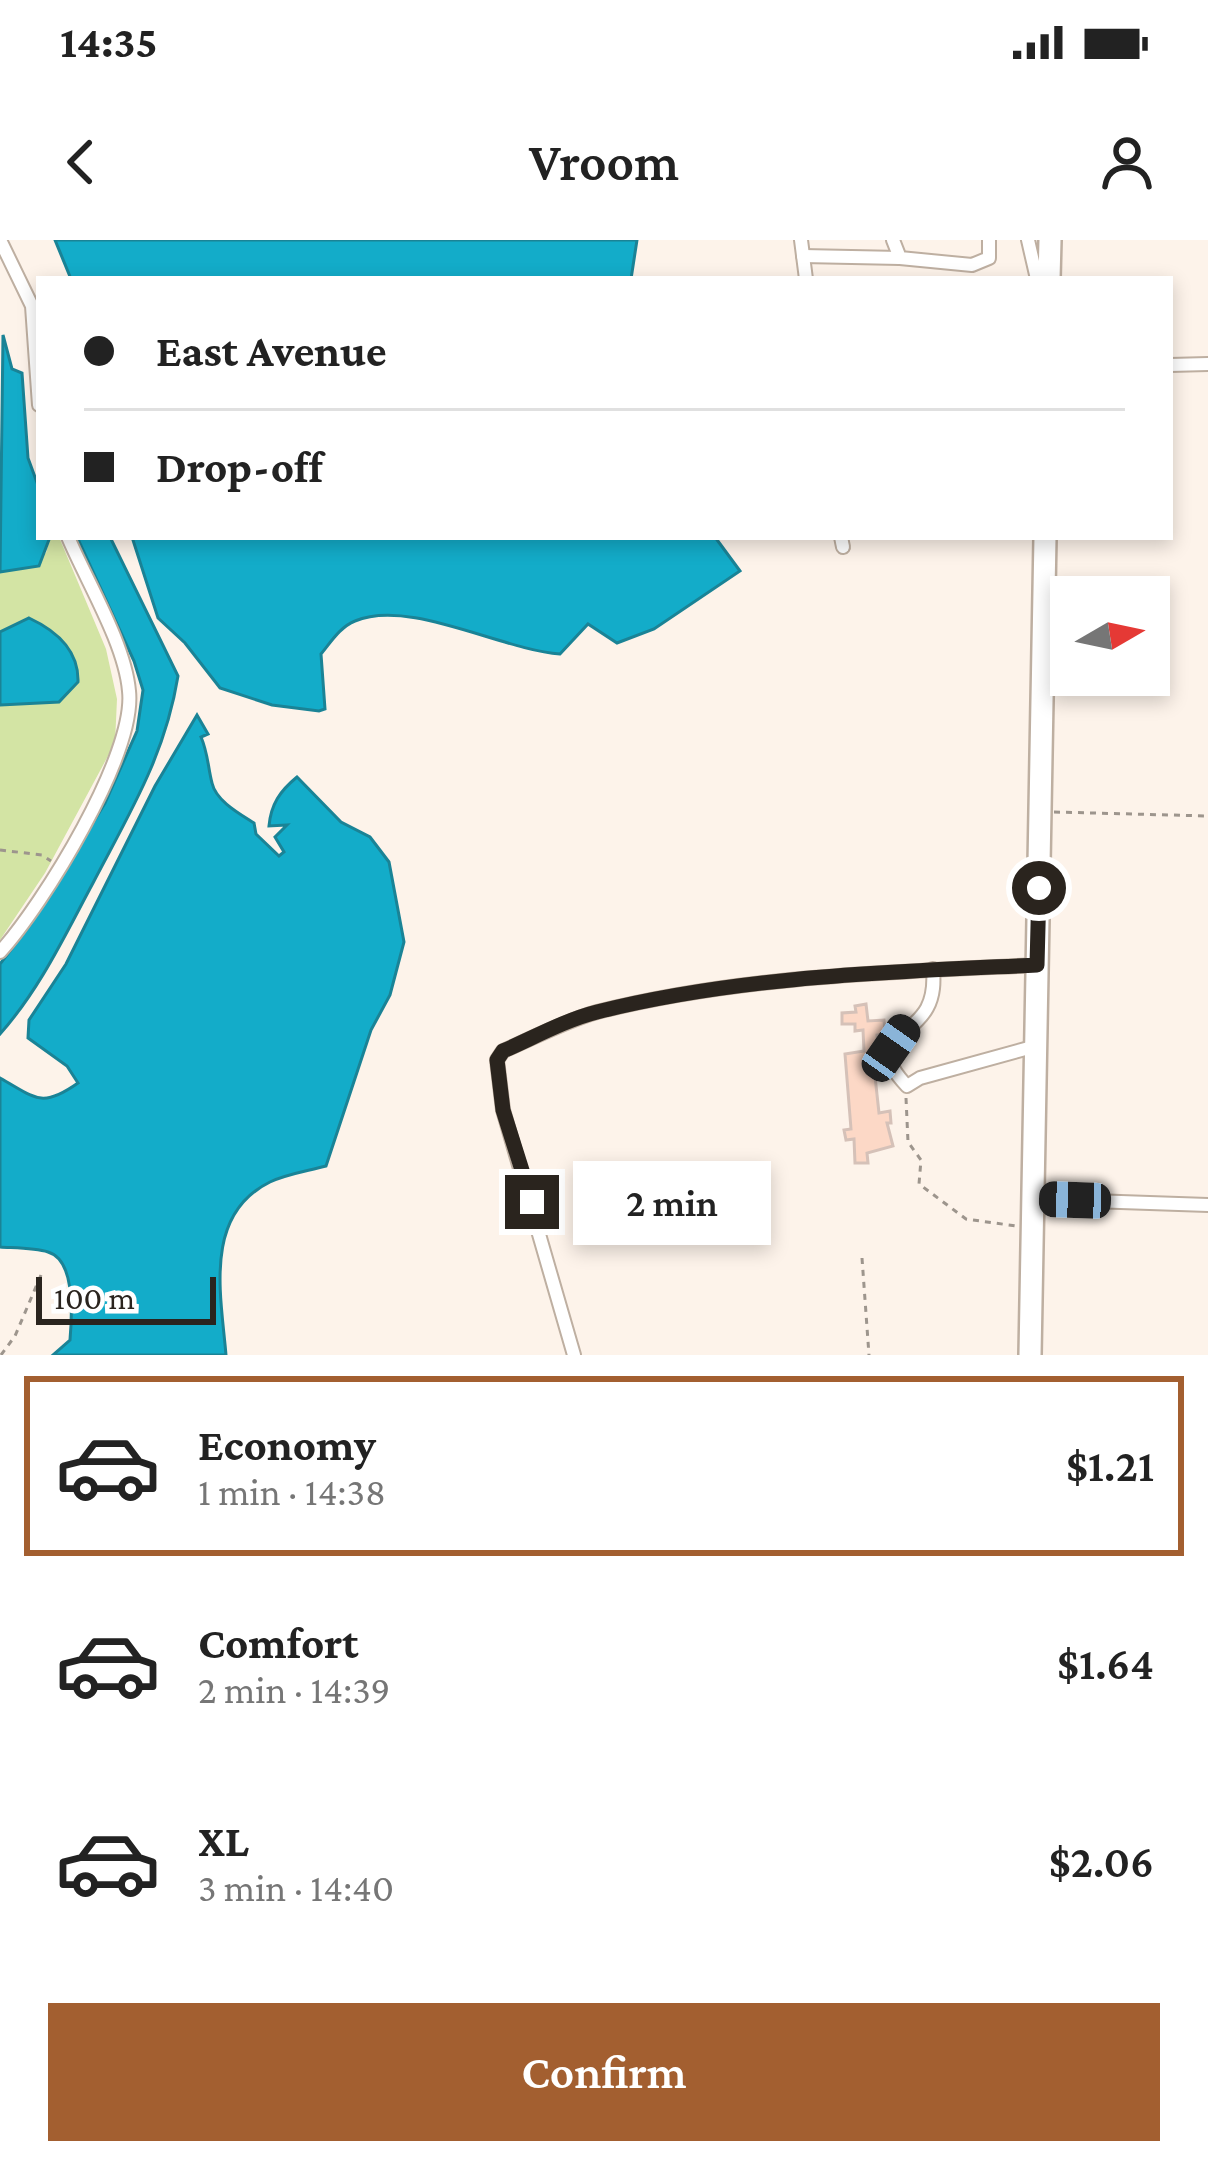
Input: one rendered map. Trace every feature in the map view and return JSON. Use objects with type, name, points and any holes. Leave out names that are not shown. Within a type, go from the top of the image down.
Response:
[{"type":"main road","points":[[1049,276],[1050,240]]},
{"type":"main road","points":[[1030,1355],[1045,540]]},
{"type":"street","points":[[0,240],[32,306],[36,363]]},
{"type":"street","points":[[801,240],[806,276]]},
{"type":"street","points":[[893,240],[900,258]]},
{"type":"street","points":[[803,256],[972,265],[989,258],[989,240]]},
{"type":"street","points":[[1028,240],[1036,276]]},
{"type":"street","points":[[1173,364],[1208,364]]},
{"type":"street","points":[[0,952],[94,807],[123,745],[130,693],[125,668],[69,540]]},
{"type":"street","points":[[574,1355],[503,1110],[497,1060],[503,1051],[592,1013],[685,994],[933,969],[1037,965]]},
{"type":"street","points":[[933,969],[934,988],[926,1012],[906,1026],[891,1048],[892,1070],[907,1086],[920,1078],[1036,1046]]},
{"type":"street","points":[[1033,1199],[1208,1205]]},
{"type":"path","points":[[1040,811],[1208,817]]},
{"type":"path","points":[[0,850],[42,855],[58,866]]},
{"type":"path","points":[[907,1086],[908,1142],[921,1160],[920,1184],[966,1219],[993,1226],[1033,1226]]},
{"type":"path","points":[[862,1258],[869,1355]]},
{"type":"path","points":[[1,1355],[15,1336],[41,1275]]},
{"type":"green space","points":[[49,540],[60,540],[106,649],[117,699],[115,743],[45,873],[0,940],[0,705],[37,704],[29,618],[0,632],[0,572],[46,553]]},
{"type":"water","points":[[55,240],[637,240],[631,276],[70,276]]},
{"type":"water","points":[[3,335],[12,369],[22,373],[28,458],[36,480],[36,540],[49,540],[39,566],[0,572]]},
{"type":"water","points":[[78,540],[111,540],[178,676],[164,732],[133,807],[51,961],[0,1034],[0,964],[30,925],[105,803],[137,731],[143,690]]},
{"type":"water","points":[[133,540],[717,540],[740,571],[654,629],[617,643],[588,624],[560,654],[428,620],[377,616],[355,621],[321,654],[325,709],[319,711],[272,705],[220,688],[185,643],[158,618]]},
{"type":"water","points":[[29,618],[64,643],[75,660],[78,682],[59,702],[0,705],[0,632]]},
{"type":"water","points":[[197,715],[208,734],[201,737],[214,790],[254,823],[256,834],[279,856],[284,852],[275,837],[287,825],[269,826],[270,818],[277,798],[297,777],[341,822],[370,837],[389,862],[404,942],[390,995],[371,1030],[326,1166],[270,1182],[249,1196],[225,1235],[220,1283],[226,1355],[53,1355],[70,1340],[70,1290],[64,1266],[48,1252],[0,1247],[0,1078],[39,1098],[55,1096],[78,1083],[67,1066],[28,1038],[29,1020],[66,964],[155,786]]},
{"type":"building","points":[[866,1004],[868,1021],[884,1020],[885,1034],[877,1035],[878,1058],[873,1058],[879,1113],[890,1111],[891,1123],[887,1123],[893,1146],[867,1153],[868,1163],[855,1163],[854,1139],[846,1140],[844,1130],[851,1129],[845,1054],[864,1051],[863,1030],[842,1024],[842,1013],[856,1012],[855,1006]]},
{"type":"route","points":[[532,1202],[503,1110],[497,1060],[503,1051],[592,1013],[685,994],[895,969],[1037,965],[1039,888]]}]
